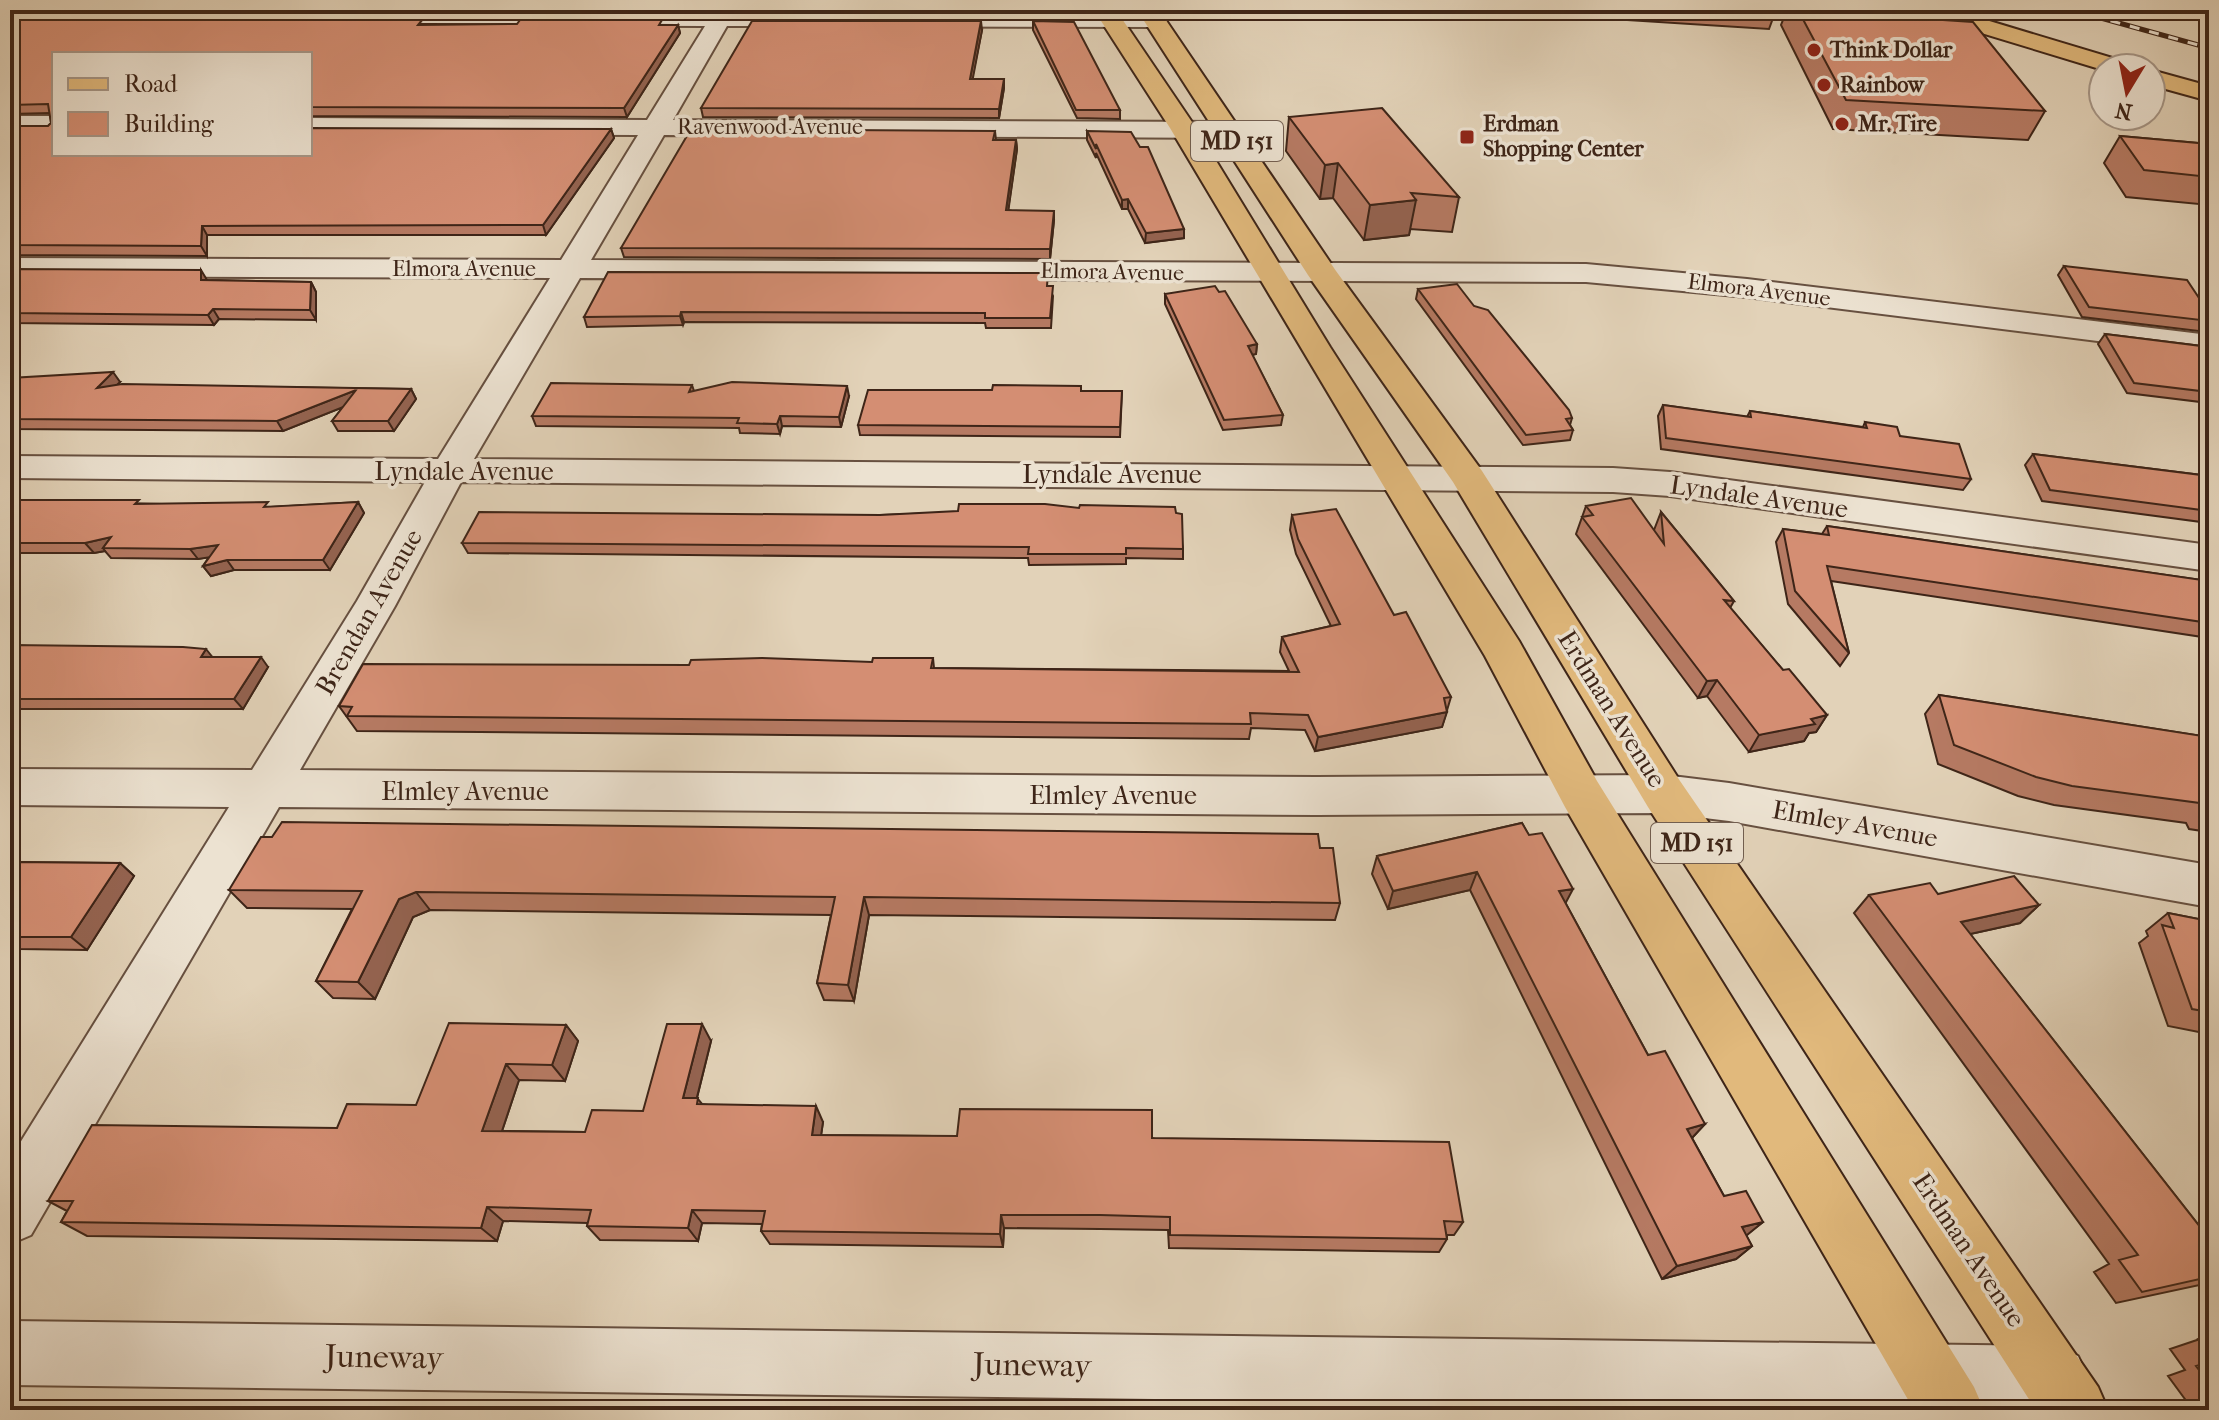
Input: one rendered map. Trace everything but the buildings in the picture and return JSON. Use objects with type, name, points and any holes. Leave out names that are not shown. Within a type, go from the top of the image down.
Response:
[{"type":"main road","points":[[1930,10],[2087,58]]},
{"type":"main road","name":"MD 151","points":[[1110,16],[1183,128],[1504,652],[1581,794],[1941,1393]]},
{"type":"main road","name":"Erdman Avenue","points":[[1152,16],[1323,275],[1469,479],[1664,794],[2065,1394]]},
{"type":"main road","points":[[2167,82],[2209,94]]},
{"type":"street","points":[[11,13],[1152,16]]},
{"type":"street","name":"Brendan Avenue","points":[[10,1214],[375,606],[449,471],[724,15]]},
{"type":"street","points":[[10,124],[52,124]]},
{"type":"street","name":"Ravenwood Avenue","points":[[312,126],[1230,130]]},
{"type":"street","name":"Elmora Avenue","points":[[10,267],[1323,275],[1502,271],[1651,278],[2209,345]]},
{"type":"street","name":"Lyndale Avenue","points":[[10,467],[1395,478],[1670,484],[2209,558]]},
{"type":"street","name":"Elmley Avenue","points":[[10,787],[1300,796],[1664,794],[2209,886]]},
{"type":"street","name":"Juneway","points":[[10,1353],[2065,1394]]},
{"type":"railway","points":[[2072,10],[2209,48]]},
{"type":"place","name":"Think Dollar","points":[[1814,50]]},
{"type":"place","name":"Rainbow","points":[[1824,85]]},
{"type":"place","name":"Mr. Tire","points":[[1842,124]]},
{"type":"place","name":"Erdman Shopping Center","points":[[1467,137]]}]
